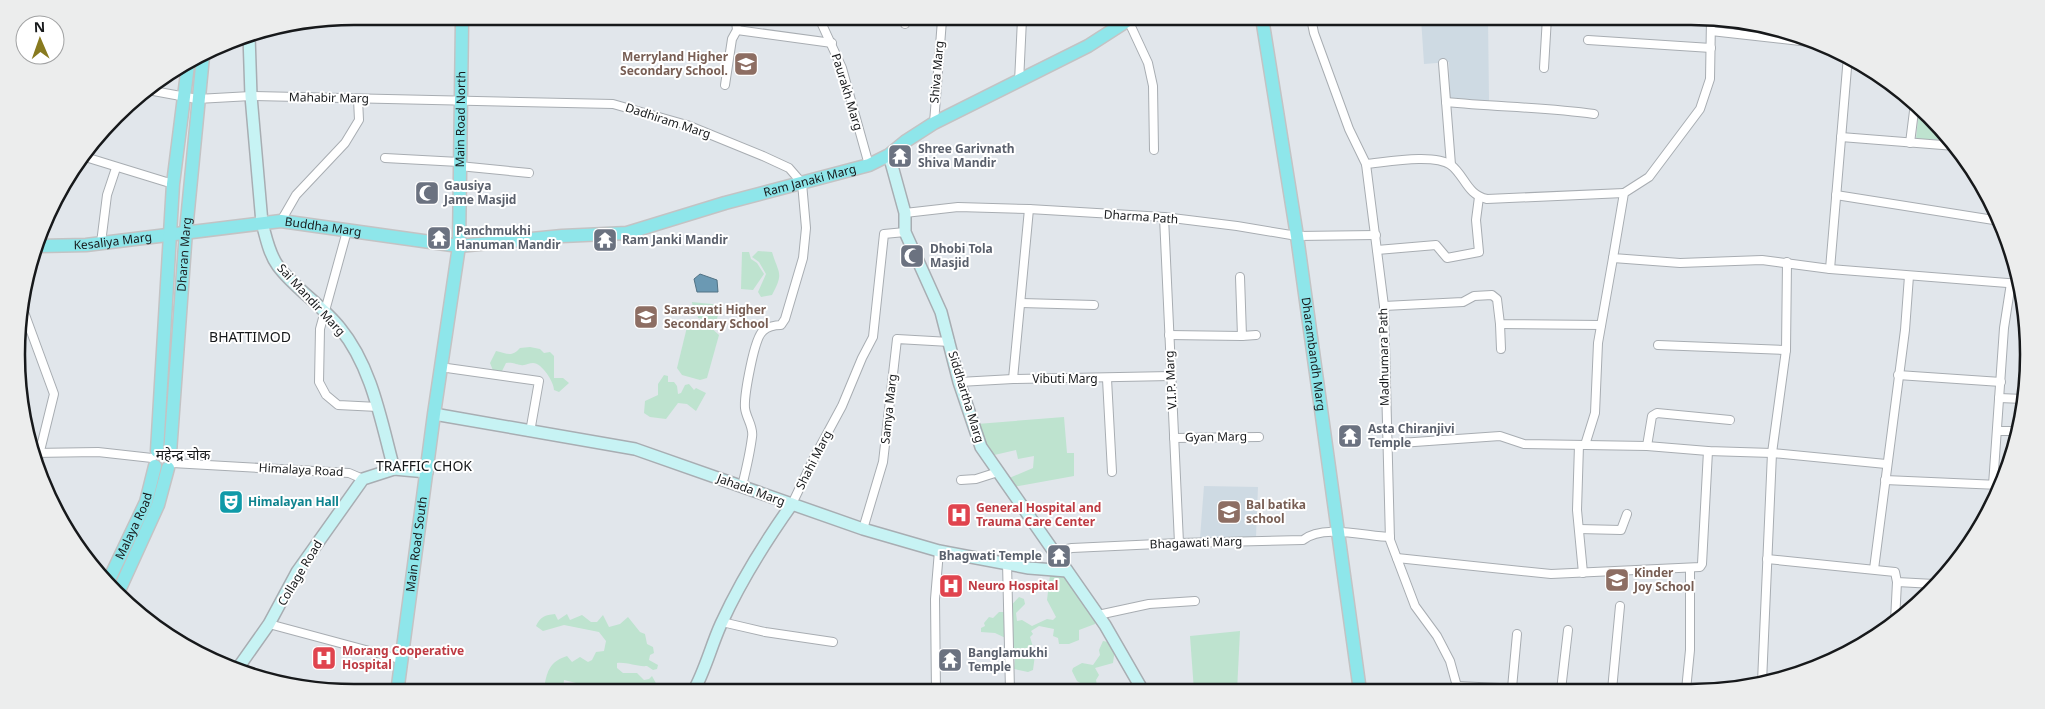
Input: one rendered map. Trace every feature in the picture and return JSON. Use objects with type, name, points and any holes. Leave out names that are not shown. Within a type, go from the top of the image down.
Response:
[{"type":"main road","name":"Main Road North","points":[[459,246],[462,25]]},
{"type":"main road","name":"Ram Janaki Marg","points":[[459,246],[562,236],[627,233],[869,165],[889,155],[906,141],[934,123],[1088,46],[1120,25]]},
{"type":"main road","name":"Dharambandh Marg","points":[[1263,25],[1297,236],[1359,684]]},
{"type":"main road","name":"Dharan Marg","points":[[121,586],[158,505],[170,461],[186,232],[201,63]]},
{"type":"main road","name":"Dharan Marg","points":[[155,458],[173,184],[187,71]]},
{"type":"main road","name":"Buddha Marg","points":[[186,232],[282,221],[459,246]]},
{"type":"main road","name":"Kesaliya Marg","points":[[43,246],[101,243],[186,232]]},
{"type":"main road","name":"Main Road South","points":[[399,684],[440,367],[459,246]]},
{"type":"main road","points":[[164,449],[170,461],[161,470],[155,458],[164,449]]},
{"type":"main road","name":"Malaya Road","points":[[111,576],[146,502],[155,458]]},
{"type":"street","points":[[725,85],[732,38],[737,30],[736,25]]},
{"type":"street","name":"Paurakh Marg","points":[[823,25],[842,68],[869,165]]},
{"type":"street","name":"Shiva Marg","points":[[934,123],[942,25]]},
{"type":"street","points":[[1019,82],[1022,25]]},
{"type":"street","points":[[1131,25],[1150,71],[1153,86],[1154,150]]},
{"type":"street","name":"Madhumara Path","points":[[1312,25],[1349,129],[1366,164],[1384,306],[1386,444],[1390,537],[1415,606],[1437,636],[1450,661],[1457,684]]},
{"type":"street","points":[[1544,68],[1546,25]]},
{"type":"street","points":[[1443,63],[1451,166],[1465,185],[1479,198],[1624,193],[1649,177],[1700,109],[1710,79],[1711,26]]},
{"type":"street","points":[[737,30],[832,43]]},
{"type":"street","points":[[1711,31],[1788,40]]},
{"type":"street","points":[[1588,40],[1711,48]]},
{"type":"street","name":"Sai Mandir Marg","points":[[249,42],[251,96],[262,223],[267,243],[278,266],[340,328],[363,366],[378,407],[394,469]]},
{"type":"street","points":[[1830,269],[1847,65]]},
{"type":"street","name":"Mahabir Marg","points":[[156,92],[197,99],[251,96],[460,99]]},
{"type":"street","points":[[282,221],[296,195],[345,143],[359,120],[358,99]]},
{"type":"street","name":"Dadhiram Marg","points":[[460,99],[613,104],[687,125],[763,156],[789,168],[802,183]]},
{"type":"street","points":[[1446,102],[1511,108],[1550,108],[1594,114]]},
{"type":"street","points":[[1910,143],[1913,112]]},
{"type":"street","points":[[1841,137],[1945,145]]},
{"type":"street","name":"Siddhartha Marg","points":[[889,155],[905,213],[905,232],[940,312],[950,342],[959,382],[981,447],[1052,552],[1098,615],[1138,684]]},
{"type":"street","points":[[384,158],[529,172]]},
{"type":"street","points":[[90,159],[173,184]]},
{"type":"street","points":[[1366,164],[1404,160],[1435,160],[1451,166]]},
{"type":"street","points":[[101,243],[106,202],[116,168]]},
{"type":"street","points":[[742,486],[752,437],[745,410],[748,393],[746,380],[757,339],[763,330],[781,326],[797,281],[803,258],[806,228],[802,183]]},
{"type":"street","points":[[1583,573],[1577,510],[1582,445],[1593,426],[1598,397],[1596,371],[1601,326],[1624,193]]},
{"type":"street","points":[[1836,195],[1991,220]]},
{"type":"street","points":[[1377,250],[1436,245],[1447,258],[1479,252],[1476,220],[1479,198]]},
{"type":"street","name":"Dharma Path","points":[[905,213],[958,207],[1029,209],[1164,217],[1297,236],[1376,235]]},
{"type":"street","points":[[1013,379],[1029,209]]},
{"type":"street","name":"V.I.P. Marg","points":[[1164,217],[1178,543]]},
{"type":"street","points":[[348,231],[320,329],[319,382],[326,395],[338,405],[378,407]]},
{"type":"street","name":"Shahi Marg","points":[[696,684],[722,622],[764,543],[792,504],[814,456],[842,406],[873,337],[884,234],[905,232]]},
{"type":"street","points":[[1613,258],[1680,263],[1762,260],[1830,269],[2011,283],[2005,313],[1997,431],[1996,478]]},
{"type":"street","points":[[1762,676],[1772,453],[1786,350],[1787,262]]},
{"type":"street","points":[[1240,276],[1242,336]]},
{"type":"street","points":[[1874,569],[1886,464],[1905,330],[1909,276]]},
{"type":"street","points":[[1384,306],[1463,302],[1474,296],[1492,295],[1497,299],[1500,349]]},
{"type":"street","points":[[1021,303],[1094,306]]},
{"type":"street","points":[[27,321],[54,394],[38,447]]},
{"type":"street","points":[[1500,324],[1601,326]]},
{"type":"street","points":[[1169,335],[1256,335]]},
{"type":"street","name":"Samya Marg","points":[[863,529],[883,462],[897,339],[950,342]]},
{"type":"street","points":[[1658,345],[1786,350]]},
{"type":"street","points":[[440,367],[539,380],[530,432]]},
{"type":"street","points":[[1898,375],[2001,382]]},
{"type":"street","name":"Vibuti Marg","points":[[959,382],[1171,376]]},
{"type":"street","points":[[1107,379],[1112,472]]},
{"type":"street","points":[[1999,398],[2017,399]]},
{"type":"street","points":[[1647,446],[1652,416],[1657,413],[1730,420]]},
{"type":"street","name":"Jahada Marg","points":[[434,414],[635,449],[863,529],[939,551],[1007,562],[1029,568],[1066,571]]},
{"type":"street","points":[[1997,431],[2011,431]]},
{"type":"street","points":[[1386,444],[1500,436],[1524,444],[1647,446],[1708,451],[1772,453],[1886,464]]},
{"type":"street","name":"Gyan Marg","points":[[1174,438],[1259,437]]},
{"type":"street","points":[[1397,558],[1551,574],[1700,567],[1702,564],[1708,451]]},
{"type":"street","points":[[40,453],[98,452],[155,458]]},
{"type":"street","name":"Himalaya Road","points":[[170,461],[349,473],[362,478],[394,469],[427,472]]},
{"type":"street","points":[[961,480],[976,479],[998,472]]},
{"type":"street","name":"Collage Road","points":[[241,664],[270,624],[298,572],[362,478]]},
{"type":"street","points":[[1885,480],[1928,484],[1993,485]]},
{"type":"street","points":[[1579,529],[1621,530],[1627,514]]},
{"type":"street","name":"Bhagawati Marg","points":[[1052,552],[1072,548],[1303,540],[1310,534],[1339,531],[1390,537]]},
{"type":"street","points":[[936,684],[935,599],[939,551]]},
{"type":"street","points":[[1767,559],[1895,572],[1897,582],[1895,612]]},
{"type":"street","points":[[1007,562],[1010,684]]},
{"type":"street","points":[[1687,684],[1690,650],[1690,568]]},
{"type":"street","points":[[1897,582],[1926,584]]},
{"type":"street","points":[[1098,615],[1149,604],[1195,601]]},
{"type":"street","points":[[1613,684],[1620,606]]},
{"type":"street","points":[[722,622],[765,632],[833,642]]},
{"type":"street","points":[[270,624],[403,660]]},
{"type":"street","points":[[1561,684],[1568,630]]},
{"type":"street","points":[[1512,684],[1517,634]]},
{"type":"shaded area","points":[[1421,25],[1488,25],[1489,101],[1450,99],[1449,62],[1424,64]]},
{"type":"shaded area","name":"Bal batika school","points":[[1204,486],[1258,487],[1256,537],[1200,538]]},
{"type":"green space","points":[[1918,117],[1940,140],[1916,139]]},
{"type":"green space","points":[[758,251],[772,252],[778,270],[778,282],[772,295],[761,297],[758,292],[766,274],[759,262],[752,257]]},
{"type":"green space","points":[[742,252],[749,252],[751,259],[757,263],[764,274],[753,290],[741,289]]},
{"type":"green space","points":[[692,302],[721,305],[716,322],[698,318],[696,310],[693,309]]},
{"type":"green space","points":[[696,322],[708,325],[719,335],[707,378],[700,380],[682,375],[677,368],[687,327]]},
{"type":"green space","points":[[520,348],[540,349],[544,353],[550,352],[554,356],[554,378],[563,378],[569,383],[559,392],[554,390],[547,374],[536,364],[506,363],[501,373],[494,373],[490,363],[496,351],[511,354]]},
{"type":"green space","points":[[664,375],[668,376],[668,382],[674,382],[677,386],[678,394],[681,393],[685,385],[689,384],[694,390],[696,388],[706,393],[696,411],[687,404],[678,403],[666,419],[650,417],[644,413],[645,401],[658,395],[658,384]]},
{"type":"green space","points":[[1064,417],[1067,453],[1074,453],[1074,476],[1013,487],[1007,479],[1033,468],[1034,456],[1018,459],[1016,450],[990,456],[977,424]]},
{"type":"green space","points":[[1050,575],[1064,576],[1096,617],[1095,624],[1079,630],[1079,640],[1069,644],[1059,644],[1058,638],[1053,636],[1054,629],[1039,626],[1031,631],[1033,634],[1030,637],[1033,647],[1031,653],[1035,655],[1033,670],[1028,672],[1014,669],[1015,658],[1011,654],[1012,641],[995,633],[981,632],[981,628],[985,626],[984,623],[989,617],[993,618],[999,612],[1005,612],[1019,597],[1024,599],[1025,604],[1016,613],[1017,621],[1022,620],[1032,626],[1047,619],[1053,620],[1056,617],[1047,600]]},
{"type":"green space","points":[[555,614],[558,620],[567,614],[570,620],[582,615],[591,622],[597,622],[603,615],[609,627],[620,624],[628,617],[640,632],[645,634],[647,644],[653,647],[654,653],[650,655],[649,660],[658,665],[657,669],[653,670],[647,666],[617,663],[617,668],[623,673],[637,673],[644,680],[652,676],[656,684],[580,684],[564,680],[564,684],[546,684],[549,669],[558,660],[567,656],[572,662],[580,657],[588,662],[592,660],[596,652],[604,651],[606,641],[599,632],[564,625],[543,631],[536,626],[539,620],[548,615]]},
{"type":"green space","points":[[1240,631],[1237,684],[1193,684],[1190,636]]},
{"type":"green space","points":[[1103,641],[1108,642],[1115,649],[1113,663],[1095,668],[1099,675],[1096,680],[1097,684],[1082,684],[1077,681],[1072,671],[1073,668],[1082,663],[1093,665],[1100,655],[1099,650]]},
{"type":"water","points":[[700,274],[717,280],[718,292],[697,292],[694,279]]},
{"type":"place","name":"Merryland Higher Secondary School.","points":[[746,64]]},
{"type":"place","name":"Shree Garivnath Shiva Mandir","points":[[900,156]]},
{"type":"place","name":"Gausiya Jame Masjid","points":[[427,193]]},
{"type":"place","name":"Panchmukhi Hanuman Mandir","points":[[439,238]]},
{"type":"place","name":"Ram Janki Mandir","points":[[605,240]]},
{"type":"place","name":"Dhobi Tola Masjid","points":[[912,256]]},
{"type":"place","name":"Saraswati Higher Secondary School","points":[[646,317]]},
{"type":"place","name":"Asta Chiranjivi Temple","points":[[1350,436]]},
{"type":"place","name":"Himalayan Hall","points":[[231,502]]},
{"type":"place","name":"Bal batika school","points":[[1229,512]]},
{"type":"place","name":"General Hospital and Trauma Care Center","points":[[959,515]]},
{"type":"place","name":"Bhagwati Temple","points":[[1059,556]]},
{"type":"place","name":"Kinder Joy School","points":[[1617,580]]},
{"type":"place","name":"Neuro Hospital","points":[[951,586]]},
{"type":"place","name":"Morang Cooperative Hospital","points":[[324,658]]},
{"type":"place","name":"Banglamukhi Temple","points":[[950,660]]},
{"type":"district","name":"BHATTIMOD","points":[[250,337]]},
{"type":"district","name":"महेन्द्र चोक","points":[[183,455]]},
{"type":"district","name":"TRAFFIC CHOK","points":[[424,466]]}]
